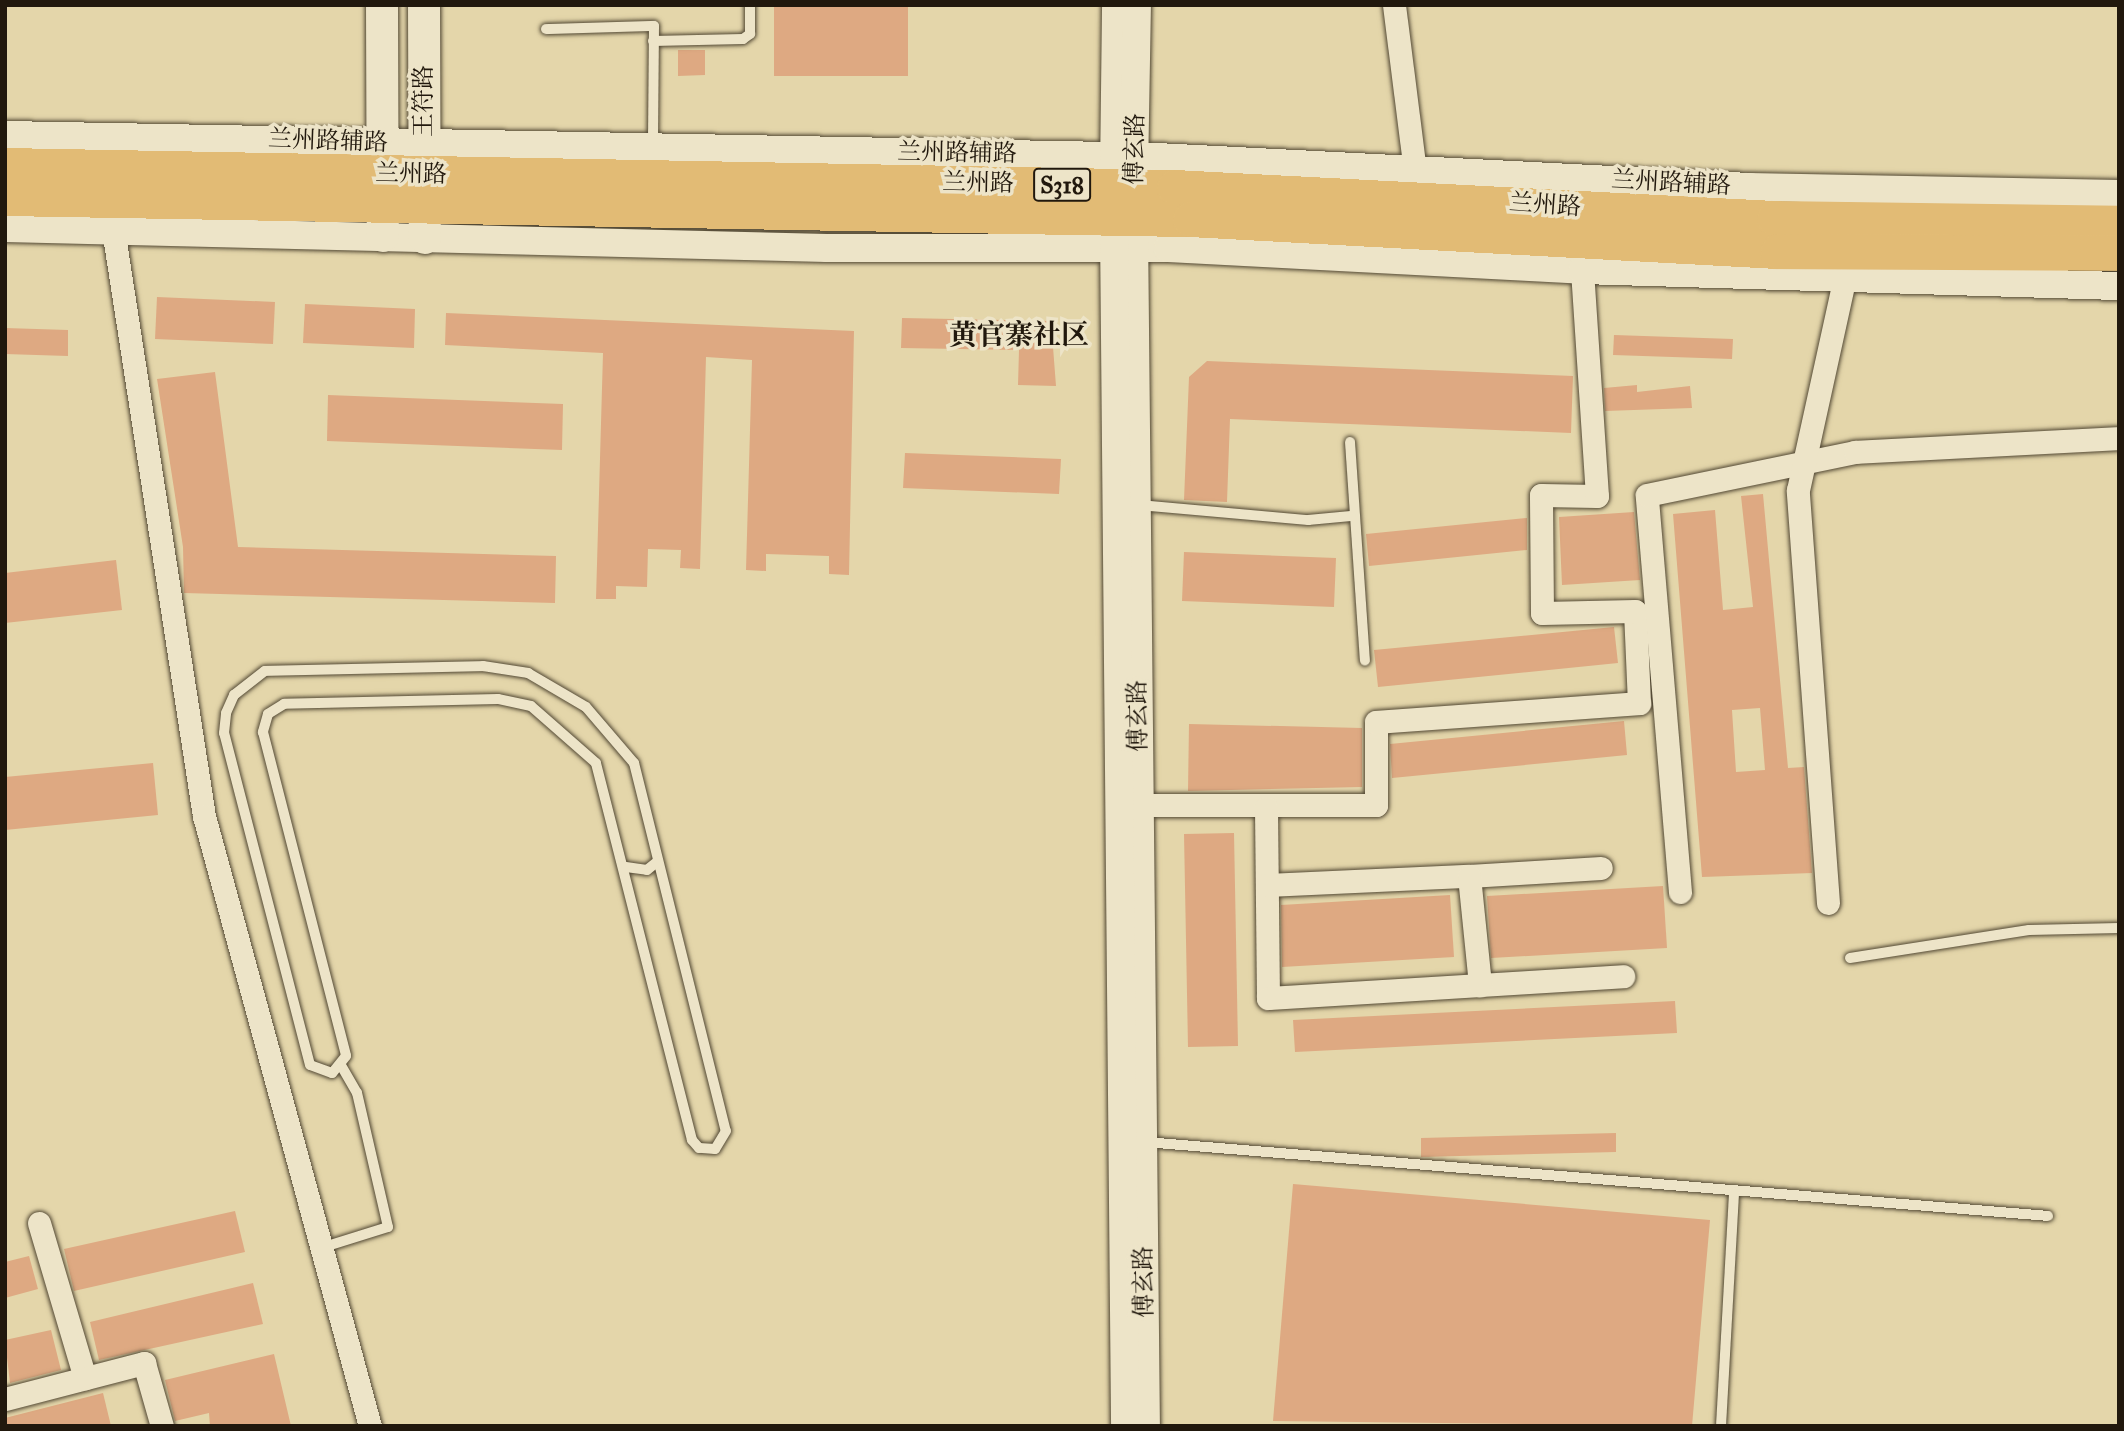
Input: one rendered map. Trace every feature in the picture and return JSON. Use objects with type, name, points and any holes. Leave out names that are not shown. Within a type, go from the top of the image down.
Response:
[{"type":"main road","name":"王符路","points":[[382,5],[383,190]]},
{"type":"main road","name":"王符路","points":[[424,5],[425,191]]},
{"type":"main road","name":"兰州路","points":[[425,191],[653,164],[1778,251],[2119,253]]},
{"type":"main road","name":"兰州路","points":[[5,165],[383,190],[2119,223]]},
{"type":"main road","name":"兰州路","points":[[5,198],[383,190]]},
{"type":"street","name":"傅玄路","points":[[1116,5],[1136,505],[1146,1426]]},
{"type":"street","name":"傅玄路","points":[[1125,1426],[1124,202],[1137,5]]},
{"type":"street","points":[[1394,5],[1415,171]]},
{"type":"street","name":"兰州路辅路","points":[[5,135],[383,190],[425,191]]},
{"type":"street","name":"兰州路辅路","points":[[1124,202],[1415,171],[1812,189],[2119,194]]},
{"type":"street","name":"兰州路辅路","points":[[5,228],[113,229],[383,190]]},
{"type":"street","points":[[1124,202],[1582,270],[1844,280],[2119,286]]},
{"type":"street","points":[[113,229],[204,816],[324,1247],[370,1426]]},
{"type":"street","points":[[1139,805],[1266,808],[1376,804],[1376,722],[1639,703],[1635,611],[1542,613],[1541,495],[1597,496],[1582,270]]},
{"type":"street","points":[[1828,903],[1798,490],[1844,280]]},
{"type":"street","points":[[1680,891],[1647,495],[1802,467],[1856,452],[2119,438]]},
{"type":"street","points":[[1266,808],[1268,998],[1623,976]]},
{"type":"street","points":[[1267,885],[1601,868]]},
{"type":"street","points":[[1469,876],[1480,985]]},
{"type":"street","points":[[39,1223],[85,1378]]},
{"type":"street","points":[[5,1399],[144,1363],[162,1426]]},
{"type":"lane","points":[[653,41],[743,39],[750,34],[750,5]]},
{"type":"lane","points":[[546,29],[654,26],[653,164]]},
{"type":"lane","points":[[1350,442],[1351,516],[1365,660]]},
{"type":"lane","points":[[1136,505],[1308,520],[1351,516]]},
{"type":"lane","points":[[483,666],[528,673],[586,707],[634,763],[658,861],[726,1131],[710,1150],[692,1140],[626,867],[596,763],[531,706],[498,699],[391,700],[275,708],[263,732],[346,1056],[342,1067],[326,1074],[310,1065],[224,733],[234,695],[247,681],[265,671],[483,666]]},
{"type":"lane","points":[[626,867],[647,870],[658,861]]},
{"type":"lane","points":[[1850,958],[2029,930],[2119,928]]},
{"type":"lane","points":[[324,1247],[388,1227],[357,1093],[342,1067]]},
{"type":"lane","points":[[1142,1142],[2048,1216]]},
{"type":"lane","points":[[1721,1426],[1734,1192]]},
{"type":"building","points":[[774,5],[908,5],[908,76],[774,76]]},
{"type":"building","points":[[678,50],[705,50],[705,75],[678,76]]},
{"type":"building","points":[[157,297],[275,302],[273,344],[155,339]]},
{"type":"building","points":[[305,304],[415,309],[414,348],[303,343]]},
{"type":"building","points":[[446,313],[854,331],[849,575],[829,574],[829,556],[766,554],[766,571],[746,570],[752,360],[706,357],[700,569],[680,568],[681,550],[648,549],[647,587],[616,586],[616,599],[596,599],[603,353],[445,345]]},
{"type":"building","points":[[902,318],[1051,321],[1056,386],[1018,385],[1019,350],[901,348]]},
{"type":"building","points":[[5,328],[68,330],[68,356],[5,354]]},
{"type":"building","points":[[1614,335],[1733,339],[1732,359],[1613,355]]},
{"type":"building","points":[[1207,361],[1573,376],[1571,433],[1230,419],[1227,502],[1184,500],[1189,377]]},
{"type":"building","points":[[215,372],[238,547],[556,556],[555,603],[184,593],[183,547],[157,379]]},
{"type":"building","points":[[1637,385],[1637,392],[1690,386],[1692,408],[1605,411],[1604,388]]},
{"type":"building","points":[[328,395],[563,404],[562,450],[327,441]]},
{"type":"building","points":[[905,453],[1061,459],[1059,494],[903,488]]},
{"type":"building","points":[[1763,494],[1788,768],[1804,767],[1812,873],[1702,877],[1673,514],[1715,510],[1723,610],[1753,607],[1741,496]],"holes":[[[1760,708],[1765,770],[1736,772],[1732,710]]]},
{"type":"building","points":[[1634,512],[1640,580],[1562,585],[1559,517]]},
{"type":"building","points":[[1527,518],[1527,550],[1369,566],[1366,534]]},
{"type":"building","points":[[1184,552],[1336,558],[1334,607],[1182,601]]},
{"type":"building","points":[[116,560],[122,610],[5,623],[5,573]]},
{"type":"building","points":[[1614,627],[1618,663],[1378,687],[1374,650]]},
{"type":"building","points":[[1624,721],[1627,755],[1392,778],[1390,744]]},
{"type":"building","points":[[1189,724],[1362,728],[1362,787],[1188,791]]},
{"type":"building","points":[[153,763],[158,815],[5,830],[5,777]]},
{"type":"building","points":[[1234,833],[1238,1046],[1188,1047],[1184,834]]},
{"type":"building","points":[[1663,886],[1667,948],[1491,958],[1487,896]]},
{"type":"building","points":[[1450,895],[1454,957],[1282,967],[1281,905]]},
{"type":"building","points":[[1675,1001],[1677,1033],[1295,1052],[1293,1020]]},
{"type":"building","points":[[1616,1133],[1616,1152],[1421,1157],[1421,1138]]},
{"type":"building","points":[[1293,1184],[1710,1220],[1692,1426],[1273,1421]]},
{"type":"building","points":[[235,1211],[245,1252],[74,1291],[64,1249]]},
{"type":"building","points":[[29,1256],[38,1289],[5,1298],[5,1262]]},
{"type":"building","points":[[253,1283],[263,1324],[99,1360],[90,1322]]},
{"type":"building","points":[[51,1330],[61,1370],[10,1383],[5,1340]]},
{"type":"building","points":[[274,1354],[291,1426],[210,1426],[209,1413],[175,1421],[165,1380]]},
{"type":"building","points":[[103,1393],[111,1426],[5,1426],[5,1418]]},
{"type":"district","name":"黄官寨社区","points":[[1019,335]]}]
